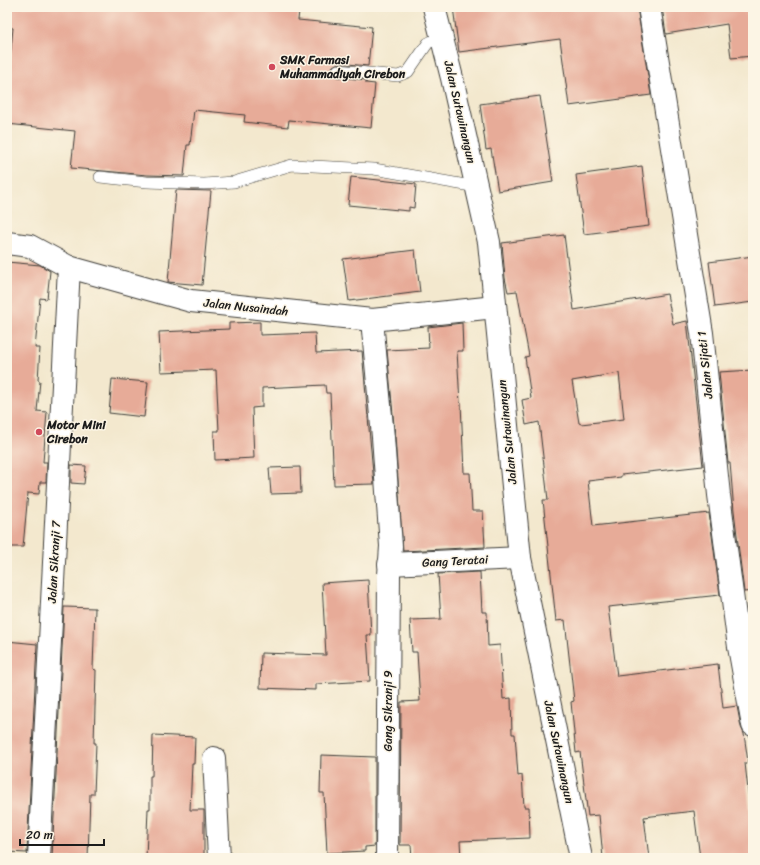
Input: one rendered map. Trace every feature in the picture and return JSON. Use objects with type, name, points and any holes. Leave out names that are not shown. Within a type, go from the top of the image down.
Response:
[{"type":"street","name":"Jalan Sutawinangun","points":[[434,7],[452,78],[489,242],[520,558],[581,858]]},
{"type":"street","name":"Jalan Sijati 1","points":[[649,7],[702,333],[718,495],[739,647],[753,725]]},
{"type":"street","name":"Jalan Nusaindah","points":[[7,243],[30,246],[69,267],[191,301],[372,320],[495,307]]},
{"type":"street","name":"Jalan Sikranji 7","points":[[39,858],[69,267]]},
{"type":"street","name":"Gang Sikranji 9","points":[[372,320],[384,444],[391,546],[389,564],[386,858]]},
{"type":"street","name":"Gang Teratai","points":[[389,564],[520,558]]},
{"type":"street","points":[[214,758],[219,858]]},
{"type":"lane","points":[[338,70],[398,76],[408,72],[428,43],[442,36]]},
{"type":"lane","points":[[100,177],[148,182],[204,184],[234,182],[292,165],[374,169],[477,187]]},
{"type":"building","points":[[7,7],[233,7],[255,9],[255,7],[299,11],[298,20],[372,27],[368,66],[338,63],[333,66],[331,70],[337,77],[366,80],[366,83],[375,84],[371,128],[289,120],[288,127],[244,122],[245,115],[194,110],[190,145],[187,145],[184,176],[147,175],[71,168],[75,131],[7,124],[7,91],[13,28],[7,27]]},
{"type":"building","points":[[453,7],[637,7],[651,95],[569,106],[560,39],[459,52]]},
{"type":"building","points":[[662,7],[753,7],[753,56],[731,58],[727,24],[666,34]]},
{"type":"building","points":[[540,96],[553,182],[498,191],[491,149],[486,150],[480,104]]},
{"type":"building","points":[[642,166],[649,226],[584,234],[576,175]]},
{"type":"building","points":[[351,177],[416,184],[414,208],[409,207],[409,211],[348,205]]},
{"type":"building","points":[[176,190],[211,191],[202,285],[168,282]]},
{"type":"building","points":[[564,235],[574,310],[667,294],[673,324],[687,321],[703,466],[621,475],[621,477],[588,481],[593,526],[709,513],[720,595],[608,607],[617,676],[718,664],[723,708],[737,706],[741,727],[744,734],[748,762],[745,763],[751,818],[753,818],[753,858],[700,858],[694,811],[644,817],[649,858],[603,858],[599,815],[588,816],[580,752],[576,753],[571,702],[574,701],[565,620],[556,621],[543,500],[548,500],[539,422],[526,425],[522,400],[531,398],[525,357],[529,356],[517,291],[508,292],[505,278],[502,243]],"holes":[[[619,373],[624,419],[579,423],[572,381]]]},
{"type":"building","points":[[415,250],[420,292],[349,301],[343,259]]},
{"type":"building","points":[[753,256],[753,302],[715,307],[709,262]]},
{"type":"building","points":[[7,262],[40,265],[50,271],[47,299],[40,298],[35,348],[40,348],[38,380],[40,381],[37,411],[47,412],[43,462],[47,462],[46,482],[40,482],[39,494],[28,493],[23,547],[7,547]]},
{"type":"building","points":[[260,322],[260,335],[315,333],[316,353],[362,351],[374,484],[334,485],[330,393],[326,393],[325,385],[262,388],[262,407],[252,408],[254,458],[215,460],[214,431],[219,431],[216,370],[161,372],[159,332],[229,329],[229,323]]},
{"type":"building","points":[[462,323],[463,351],[457,351],[464,473],[470,473],[472,511],[483,511],[485,547],[403,551],[387,350],[429,348],[428,327]]},
{"type":"building","points":[[753,370],[753,591],[744,592],[734,511],[730,463],[728,463],[719,372]]},
{"type":"building","points":[[112,379],[148,382],[144,417],[109,413]]},
{"type":"building","points":[[71,465],[86,466],[84,484],[71,483]]},
{"type":"building","points":[[300,467],[301,493],[271,494],[269,468]]},
{"type":"building","points":[[480,572],[482,612],[487,612],[488,646],[500,645],[503,699],[511,698],[512,734],[515,734],[518,776],[522,775],[524,807],[529,807],[530,838],[460,841],[461,858],[412,858],[411,845],[400,845],[401,702],[420,701],[417,652],[412,652],[410,620],[441,619],[438,574]]},
{"type":"building","points":[[368,580],[371,635],[367,635],[370,681],[316,684],[316,690],[260,688],[261,653],[326,655],[322,583]]},
{"type":"building","points":[[64,607],[95,608],[93,669],[96,670],[94,743],[96,743],[94,794],[90,794],[88,858],[52,858]]},
{"type":"building","points":[[7,641],[37,644],[27,853],[7,852]]},
{"type":"building","points":[[153,735],[195,737],[190,810],[204,810],[204,858],[146,858],[148,809],[150,809],[150,776],[152,776]]},
{"type":"building","points":[[321,755],[375,757],[375,846],[365,847],[365,851],[327,853],[324,793],[320,793]]},
{"type":"place","name":"SMK Farmasi Muhammadiyah Cirebon","points":[[272,67]]},
{"type":"place","name":"Motor Mini Cirebon","points":[[39,432]]}]
